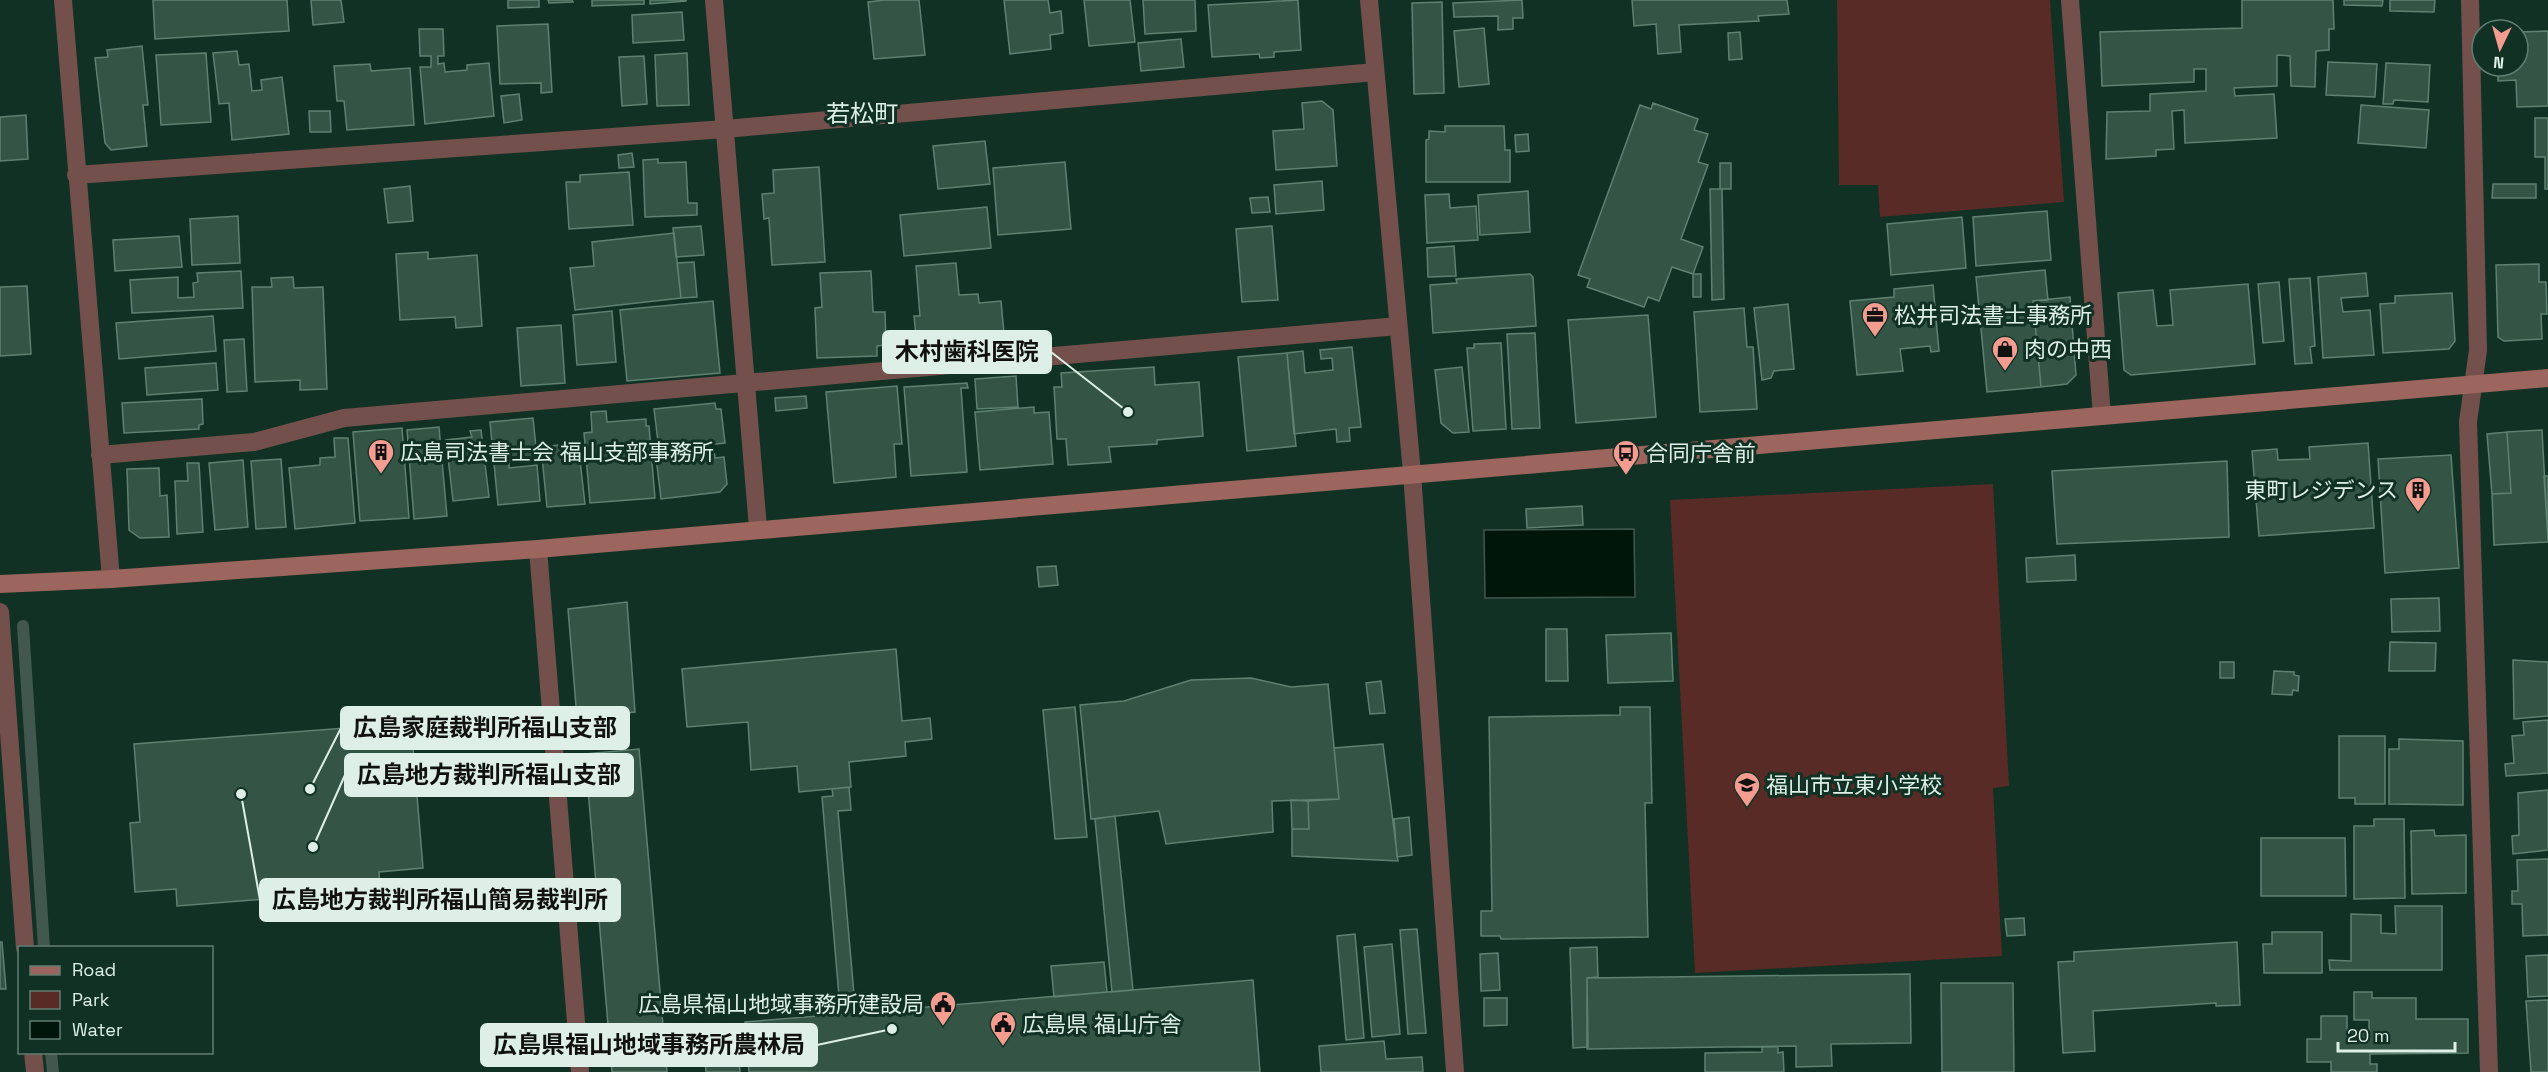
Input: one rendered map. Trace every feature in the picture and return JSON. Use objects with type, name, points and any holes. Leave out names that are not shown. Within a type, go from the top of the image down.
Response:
[{"type":"street","points":[[63,0],[111,579]]},
{"type":"street","points":[[714,0],[758,528]]},
{"type":"street","points":[[1369,0],[1412,473],[1455,1072]]},
{"type":"street","points":[[2070,0],[2102,416]]},
{"type":"street","points":[[2470,0],[2478,350],[2468,422],[2489,1072]]},
{"type":"street","points":[[76,176],[724,129],[1375,72]]},
{"type":"street","points":[[100,454],[254,442],[344,418],[1398,326]]},
{"type":"street","points":[[0,584],[111,579],[538,549],[758,528],[2548,378]]},
{"type":"street","points":[[538,549],[580,1072]]},
{"type":"street","points":[[0,612],[25,946]]},
{"type":"street","points":[[33,1054],[34,1072]]},
{"type":"green space","points":[[1837,0],[2050,0],[2064,202],[1880,217],[1878,185],[1839,185]]},
{"type":"green space","points":[[1993,484],[2009,786],[1993,788],[2002,956],[1695,973],[1670,500]]},
{"type":"water","points":[[1634,529],[1635,597],[1485,598],[1484,530]]},
{"type":"building","points":[[153,0],[287,0],[289,31],[155,39]]},
{"type":"building","points":[[311,0],[341,0],[344,22],[313,25]]},
{"type":"building","points":[[508,0],[539,0],[539,7],[508,8]]},
{"type":"building","points":[[548,0],[572,0],[573,2],[549,3]]},
{"type":"building","points":[[592,0],[644,0],[644,4],[592,6]]},
{"type":"building","points":[[650,0],[686,0],[686,1],[650,4]]},
{"type":"building","points":[[919,0],[925,55],[874,59],[868,2]]},
{"type":"building","points":[[1004,0],[1048,0],[1050,13],[1061,11],[1063,33],[1050,35],[1051,49],[1010,54]]},
{"type":"building","points":[[1084,0],[1130,0],[1135,42],[1089,46]]},
{"type":"building","points":[[1143,0],[1195,0],[1196,31],[1145,34]]},
{"type":"building","points":[[1298,0],[1301,50],[1274,52],[1274,57],[1260,58],[1259,54],[1212,57],[1208,5]]},
{"type":"building","points":[[1522,0],[1523,18],[1513,18],[1513,29],[1498,30],[1498,16],[1454,17],[1453,3]]},
{"type":"building","points":[[1632,0],[1787,0],[1789,14],[1758,16],[1759,21],[1679,25],[1681,52],[1658,54],[1656,24],[1634,26]]},
{"type":"building","points":[[2242,0],[2333,0],[2334,29],[2329,29],[2329,50],[2316,51],[2315,87],[2291,86],[2290,56],[2277,55],[2277,86],[2234,88],[2235,96],[2274,94],[2277,138],[2185,143],[2184,110],[2172,111],[2174,149],[2156,150],[2156,156],[2106,159],[2107,112],[2150,111],[2150,94],[2206,91],[2206,69],[2194,69],[2194,82],[2102,86],[2100,32],[2242,28]]},
{"type":"building","points":[[2344,0],[2383,0],[2382,6],[2344,5]]},
{"type":"building","points":[[2390,0],[2435,0],[2434,12],[2390,11]]},
{"type":"building","points":[[1442,2],[1444,93],[1414,94],[1412,3]]},
{"type":"building","points":[[682,12],[684,40],[633,43],[632,15]]},
{"type":"building","points":[[548,24],[552,92],[541,93],[541,83],[500,84],[497,26]]},
{"type":"building","points":[[1484,28],[1489,84],[1459,87],[1454,31]]},
{"type":"building","points":[[419,29],[443,29],[444,56],[438,56],[438,64],[444,63],[445,72],[467,70],[467,65],[489,63],[494,116],[425,124],[420,67],[431,67],[431,56],[420,56]]},
{"type":"building","points":[[2548,31],[2548,106],[2517,107],[2516,80],[2498,81],[2498,78],[2530,78],[2530,32]]},
{"type":"building","points":[[1740,32],[1742,59],[1729,60],[1728,33]]},
{"type":"building","points":[[1181,39],[1184,67],[1141,71],[1138,43]]},
{"type":"building","points":[[142,46],[148,105],[143,105],[147,146],[111,150],[105,143],[95,58],[108,57],[107,50]]},
{"type":"building","points":[[237,51],[239,65],[249,64],[252,91],[262,90],[261,80],[282,77],[289,134],[232,140],[229,103],[219,104],[213,53]]},
{"type":"building","points":[[206,53],[211,122],[161,125],[156,55]]},
{"type":"building","points":[[687,53],[689,105],[657,106],[655,55]]},
{"type":"building","points":[[644,56],[647,104],[622,106],[619,57]]},
{"type":"building","points":[[2328,62],[2377,64],[2375,97],[2326,95]]},
{"type":"building","points":[[2386,63],[2430,65],[2428,102],[2394,100],[2393,104],[2383,104]]},
{"type":"building","points":[[370,64],[371,71],[410,68],[414,125],[347,130],[344,101],[337,101],[334,66]]},
{"type":"building","points":[[519,94],[522,120],[504,123],[501,96]]},
{"type":"building","points":[[1322,101],[1333,110],[1337,166],[1276,170],[1273,131],[1304,129],[1302,103]]},
{"type":"building","points":[[1653,103],[1698,119],[1694,130],[1708,134],[1698,162],[1708,165],[1681,239],[1703,247],[1693,274],[1672,267],[1659,301],[1648,297],[1644,307],[1587,287],[1590,279],[1578,275],[1640,105],[1651,109]]},
{"type":"building","points":[[2361,105],[2429,110],[2426,148],[2358,143]]},
{"type":"building","points":[[309,111],[330,111],[331,132],[310,132]]},
{"type":"building","points":[[26,115],[28,159],[0,161],[0,117]]},
{"type":"building","points":[[2535,118],[2548,118],[2548,189],[2545,189],[2545,157],[2535,157]]},
{"type":"building","points":[[1445,126],[1504,126],[1505,150],[1510,150],[1510,182],[1426,182],[1426,140],[1429,139],[1429,131],[1445,132]]},
{"type":"building","points":[[1528,134],[1529,151],[1516,152],[1515,135]]},
{"type":"building","points":[[985,141],[990,184],[938,189],[933,146]]},
{"type":"building","points":[[632,153],[634,167],[619,168],[618,155]]},
{"type":"building","points":[[658,159],[658,163],[686,162],[688,203],[697,203],[697,215],[645,217],[643,160]]},
{"type":"building","points":[[1065,162],[1071,229],[998,235],[993,168]]},
{"type":"building","points":[[1720,163],[1731,163],[1731,189],[1720,189]]},
{"type":"building","points":[[819,167],[825,262],[772,265],[769,218],[764,219],[762,194],[774,193],[773,170]]},
{"type":"building","points":[[629,172],[633,225],[569,229],[566,182],[580,182],[580,175]]},
{"type":"building","points":[[1322,181],[1324,210],[1276,214],[1274,185]]},
{"type":"building","points":[[2493,184],[2536,184],[2536,198],[2492,198]]},
{"type":"building","points":[[410,186],[413,221],[388,223],[384,189]]},
{"type":"building","points":[[1710,189],[1722,189],[1724,299],[1712,300]]},
{"type":"building","points":[[1528,191],[1530,232],[1480,235],[1478,195]]},
{"type":"building","points":[[1449,194],[1450,208],[1476,206],[1478,240],[1427,243],[1425,195]]},
{"type":"building","points":[[1268,197],[1270,212],[1252,213],[1250,198]]},
{"type":"building","points":[[987,207],[991,248],[904,256],[900,215]]},
{"type":"building","points":[[2047,211],[2051,260],[1976,266],[1973,217]]},
{"type":"building","points":[[238,216],[240,263],[192,265],[190,219]]},
{"type":"building","points":[[1962,217],[1966,268],[1891,275],[1887,224]]},
{"type":"building","points":[[701,226],[704,255],[676,257],[673,228]]},
{"type":"building","points":[[1272,226],[1278,300],[1242,302],[1236,229]]},
{"type":"building","points":[[674,233],[681,298],[575,310],[570,268],[594,266],[592,242]]},
{"type":"building","points":[[179,236],[182,267],[115,271],[113,240]]},
{"type":"building","points":[[1454,246],[1456,276],[1428,277],[1427,248]]},
{"type":"building","points":[[428,252],[428,259],[477,255],[482,326],[456,328],[455,317],[400,320],[396,254]]},
{"type":"building","points":[[694,262],[697,297],[681,298],[677,263]]},
{"type":"building","points":[[956,263],[959,295],[978,294],[979,303],[1001,301],[1005,344],[935,350],[935,346],[917,347],[914,316],[920,316],[916,266]]},
{"type":"building","points":[[2539,264],[2539,282],[2546,282],[2547,314],[2541,314],[2542,339],[2504,341],[2498,337],[2496,265]]},
{"type":"building","points":[[2045,270],[2048,300],[2033,301],[2041,387],[1987,392],[1976,277]]},
{"type":"building","points":[[241,271],[243,308],[132,313],[130,280],[178,277],[178,298],[194,297],[193,283],[198,282],[197,273]]},
{"type":"building","points":[[871,271],[873,312],[885,312],[886,345],[877,346],[877,356],[817,358],[815,308],[822,307],[820,273]]},
{"type":"building","points":[[2366,273],[2368,296],[2341,298],[2343,312],[2370,310],[2374,355],[2323,358],[2318,277]]},
{"type":"building","points":[[1530,274],[1533,277],[1536,326],[1433,333],[1430,285],[1457,283],[1456,279]]},
{"type":"building","points":[[1693,274],[1701,274],[1701,297],[1693,297]]},
{"type":"building","points":[[293,277],[294,288],[323,287],[327,389],[300,390],[300,380],[255,382],[252,287],[272,287],[271,278]]},
{"type":"building","points":[[2310,278],[2315,346],[2310,347],[2312,363],[2295,364],[2289,279]]},
{"type":"building","points":[[2279,282],[2284,341],[2263,343],[2258,284]]},
{"type":"building","points":[[2248,284],[2255,364],[2131,375],[2124,370],[2118,293],[2153,290],[2157,326],[2173,325],[2170,290]]},
{"type":"building","points":[[1933,285],[1939,351],[1931,352],[1930,346],[1900,349],[1903,371],[1857,375],[1850,301],[1894,297],[1894,289]]},
{"type":"building","points":[[27,286],[31,354],[0,356],[0,287]]},
{"type":"building","points":[[2452,293],[2455,341],[2449,349],[2383,353],[2380,304],[2395,303],[2395,296]]},
{"type":"building","points":[[2070,297],[2076,375],[2067,384],[2041,387],[2033,301]]},
{"type":"building","points":[[713,301],[720,373],[627,381],[620,310]]},
{"type":"building","points":[[1788,304],[1794,369],[1774,371],[1771,378],[1762,380],[1754,308]]},
{"type":"building","points":[[1744,308],[1747,347],[1753,347],[1757,409],[1700,412],[1694,312]]},
{"type":"building","points":[[612,311],[616,362],[577,365],[573,315]]},
{"type":"building","points":[[1648,315],[1656,417],[1576,423],[1568,320]]},
{"type":"building","points":[[213,316],[216,351],[119,359],[116,323]]},
{"type":"building","points":[[561,325],[565,383],[521,386],[517,328]]},
{"type":"building","points":[[1535,333],[1540,428],[1512,429],[1507,334]]},
{"type":"building","points":[[244,339],[247,391],[227,392],[224,340]]},
{"type":"building","points":[[1501,343],[1506,429],[1473,431],[1467,348],[1474,348],[1474,344]]},
{"type":"building","points":[[1352,347],[1361,427],[1349,428],[1350,441],[1337,442],[1336,429],[1294,434],[1287,353],[1303,351],[1305,373],[1333,370],[1332,358],[1321,359],[1320,350]]},
{"type":"building","points":[[1287,353],[1296,446],[1247,451],[1238,357]]},
{"type":"building","points":[[216,363],[218,390],[147,395],[145,368]]},
{"type":"building","points":[[1154,367],[1155,385],[1199,382],[1203,436],[1157,440],[1157,444],[1109,447],[1111,462],[1068,465],[1066,439],[1057,439],[1054,387],[1062,387],[1061,373]]},
{"type":"building","points":[[1462,367],[1469,432],[1453,433],[1441,423],[1435,370]]},
{"type":"building","points":[[1016,376],[1018,407],[977,409],[975,379]]},
{"type":"building","points":[[967,383],[968,388],[961,388],[967,472],[911,476],[904,387]]},
{"type":"building","points":[[897,386],[902,444],[894,444],[896,477],[834,483],[826,392]]},
{"type":"building","points":[[806,396],[807,408],[776,411],[775,398]]},
{"type":"building","points":[[202,399],[203,424],[199,425],[199,429],[124,433],[122,403]]},
{"type":"building","points":[[715,403],[716,409],[721,409],[725,443],[659,450],[654,409]]},
{"type":"building","points":[[1034,407],[1034,413],[1049,412],[1053,464],[980,470],[975,412]]},
{"type":"building","points":[[606,411],[607,422],[646,419],[646,426],[649,426],[655,498],[590,503],[584,433],[592,432],[591,412]]},
{"type":"building","points":[[533,418],[537,457],[509,460],[509,468],[537,465],[540,501],[498,505],[490,422]]},
{"type":"building","points":[[439,427],[447,516],[414,519],[407,430]]},
{"type":"building","name":"広島司法書士会 福山支部事務所","points":[[402,428],[409,518],[360,521],[353,432]]},
{"type":"building","points":[[481,430],[489,497],[453,501],[446,440],[472,437],[470,431]]},
{"type":"building","points":[[2542,430],[2548,542],[2494,545],[2492,494],[2511,493],[2507,432]]},
{"type":"building","points":[[2507,432],[2511,493],[2492,494],[2487,434]]},
{"type":"building","points":[[334,438],[348,438],[355,523],[295,529],[289,468],[320,465],[320,458],[335,457]]},
{"type":"building","points":[[578,443],[585,504],[547,507],[541,447]]},
{"type":"building","points":[[2368,443],[2374,528],[2259,536],[2252,451],[2277,449],[2278,460],[2310,459],[2309,447]]},
{"type":"building","points":[[714,450],[715,458],[724,457],[727,484],[720,492],[661,499],[656,457]]},
{"type":"building","name":"東町レジデンス","points":[[2451,455],[2459,568],[2385,573],[2378,459]]},
{"type":"building","points":[[281,459],[286,527],[256,529],[251,461]]},
{"type":"building","points":[[243,460],[248,527],[215,530],[209,463]]},
{"type":"building","points":[[2227,461],[2229,537],[2057,544],[2052,471]]},
{"type":"building","points":[[187,463],[199,463],[203,532],[177,534],[175,481],[188,481]]},
{"type":"building","points":[[159,468],[160,496],[167,495],[169,537],[140,538],[129,530],[127,469]]},
{"type":"building","points":[[2544,476],[2548,476],[2548,540]]},
{"type":"building","points":[[1582,506],[1583,525],[1527,528],[1526,509]]},
{"type":"building","points":[[2075,555],[2076,580],[2027,582],[2026,558]]},
{"type":"building","points":[[1056,566],[1058,585],[1039,587],[1037,567]]},
{"type":"building","points":[[2439,598],[2440,631],[2392,632],[2391,599]]},
{"type":"building","points":[[627,602],[635,712],[577,718],[568,609]]},
{"type":"building","points":[[1546,629],[1567,629],[1568,681],[1546,681]]},
{"type":"building","points":[[1671,633],[1673,681],[1608,683],[1606,635]]},
{"type":"building","points":[[2390,642],[2436,643],[2435,671],[2389,671]]},
{"type":"building","points":[[896,649],[902,721],[930,718],[932,739],[905,742],[906,756],[849,762],[851,787],[799,792],[797,766],[751,770],[748,722],[687,727],[682,669]]},
{"type":"building","points":[[2513,660],[2548,662],[2548,716],[2514,719]]},
{"type":"building","points":[[2220,662],[2234,662],[2234,678],[2220,678]]},
{"type":"building","points":[[2274,671],[2294,672],[2294,675],[2299,676],[2298,691],[2293,690],[2292,695],[2272,694]]},
{"type":"building","points":[[1251,678],[1291,687],[1328,684],[1339,799],[1272,801],[1273,832],[1166,844],[1159,811],[1091,819],[1080,705],[1124,701],[1191,680]]},
{"type":"building","points":[[1381,681],[1385,713],[1370,714],[1366,683]]},
{"type":"building","points":[[1075,707],[1087,837],[1055,839],[1043,710]]},
{"type":"building","points":[[1620,707],[1650,707],[1652,803],[1645,803],[1648,937],[1501,939],[1500,936],[1481,936],[1481,911],[1492,911],[1489,717],[1620,715]]},
{"type":"building","points":[[2548,720],[2548,773],[2506,776],[2505,764],[2514,763],[2512,736],[2524,735],[2523,722]]},
{"type":"building","points":[[411,723],[423,868],[379,872],[380,890],[177,906],[176,889],[135,892],[130,823],[140,822],[134,744]]},
{"type":"building","points":[[2339,736],[2385,736],[2385,804],[2355,804],[2355,798],[2339,798]]},
{"type":"building","points":[[2399,739],[2463,741],[2463,805],[2389,804],[2389,749],[2399,749]]},
{"type":"building","points":[[1383,744],[1398,861],[1292,856],[1292,829],[1309,829],[1308,801],[1339,799],[1334,748]]},
{"type":"building","points":[[639,749],[667,1072],[612,1072],[585,754]]},
{"type":"building","points":[[849,787],[851,810],[838,811],[855,1006],[840,1008],[822,797],[833,796],[832,789]]},
{"type":"building","points":[[2548,790],[2548,850],[2513,854],[2512,836],[2519,835],[2518,793]]},
{"type":"building","points":[[1291,800],[1308,801],[1309,829],[1292,829]]},
{"type":"building","points":[[1115,816],[1133,990],[1112,992],[1095,819]]},
{"type":"building","points":[[1409,817],[1412,855],[1397,857],[1394,819]]},
{"type":"building","points":[[2374,819],[2404,819],[2405,898],[2354,899],[2354,826],[2374,826]]},
{"type":"building","points":[[2434,830],[2435,836],[2466,835],[2466,893],[2412,894],[2411,831]]},
{"type":"building","points":[[2261,838],[2345,838],[2346,896],[2261,896]]},
{"type":"building","points":[[2548,859],[2548,935],[2523,936],[2522,904],[2512,904],[2512,891],[2518,891],[2517,860]]},
{"type":"building","points":[[2395,906],[2442,906],[2442,970],[2330,970],[2329,960],[2351,961],[2351,914],[2381,915],[2381,933],[2396,934]]},
{"type":"building","points":[[2024,918],[2025,935],[2007,936],[2005,919]]},
{"type":"building","points":[[1417,929],[1426,1033],[1408,1034],[1400,930]]},
{"type":"building","points":[[2272,932],[2322,932],[2322,973],[2264,973],[2263,944],[2272,944]]},
{"type":"building","points":[[1355,934],[1364,1038],[1346,1040],[1337,936]]},
{"type":"building","points":[[0,942],[2,942],[6,989],[0,989]]},
{"type":"building","points":[[2237,942],[2240,1005],[2216,1006],[2216,1003],[2093,1011],[2095,1051],[2063,1053],[2058,962],[2074,961],[2074,952]]},
{"type":"building","points":[[1392,944],[1400,1034],[1372,1037],[1364,947]]},
{"type":"building","points":[[1597,947],[1598,977],[1587,978],[1588,1047],[1573,1048],[1570,948]]},
{"type":"building","points":[[1498,953],[1500,990],[1481,991],[1480,954]]},
{"type":"building","points":[[2548,955],[2548,996],[2528,997],[2526,956]]},
{"type":"building","points":[[1104,962],[1107,992],[1054,997],[1051,966]]},
{"type":"building","points":[[1910,974],[1911,1043],[1831,1044],[1832,1066],[1796,1067],[1796,1046],[1587,1049],[1587,978]]},
{"type":"building","name":"広島県 福山庁舎","points":[[1253,980],[1260,1072],[749,1072],[745,1022]]},
{"type":"building","points":[[1941,983],[2013,983],[2014,1072],[1942,1072]]},
{"type":"building","points":[[2354,992],[2372,992],[2372,998],[2416,998],[2416,1019],[2468,1019],[2468,1053],[2370,1054],[2370,1064],[2377,1064],[2377,1072],[2331,1072],[2331,1062],[2307,1062],[2307,1039],[2321,1039],[2321,1016],[2347,1016],[2347,1030],[2369,1030],[2369,1020],[2354,1020]]},
{"type":"building","points":[[1484,998],[1507,998],[1507,1025],[1484,1026]]},
{"type":"building","points":[[2548,1000],[2548,1072],[2531,1072],[2526,1001]]},
{"type":"building","points":[[737,1032],[740,1072],[706,1072],[703,1035]]},
{"type":"building","points":[[1384,1041],[1386,1059],[1422,1057],[1423,1072],[1321,1072],[1319,1046]]},
{"type":"building","points":[[1762,1047],[1778,1047],[1778,1053],[1783,1052],[1784,1072],[1705,1072],[1705,1053],[1762,1052]]},
{"type":"waterway","points":[[23,626],[44,946]]},
{"type":"waterway","points":[[51,1054],[53,1072]]},
{"type":"place","name":"松井司法書士事務所","points":[[1875,338]]},
{"type":"place","name":"肉の中西","points":[[2005,372]]},
{"type":"place","name":"木村歯科医院","points":[[1128,412]]},
{"type":"place","name":"広島司法書士会 福山支部事務所","points":[[381,475]]},
{"type":"place","name":"合同庁舎前","points":[[1626,476]]},
{"type":"place","name":"東町レジデンス","points":[[2418,513]]},
{"type":"place","name":"広島家庭裁判所福山支部","points":[[310,789]]},
{"type":"place","name":"広島地方裁判所福山簡易裁判所","points":[[241,794]]},
{"type":"place","name":"福山市立東小学校","points":[[1747,808]]},
{"type":"place","name":"広島地方裁判所福山支部","points":[[313,847]]},
{"type":"place","name":"広島県福山地域事務所建設局","points":[[943,1027]]},
{"type":"place","name":"広島県福山地域事務所農林局","points":[[892,1029]]},
{"type":"place","name":"広島県 福山庁舎","points":[[1003,1047]]},
{"type":"district","name":"若松町","points":[[862,113]]}]
